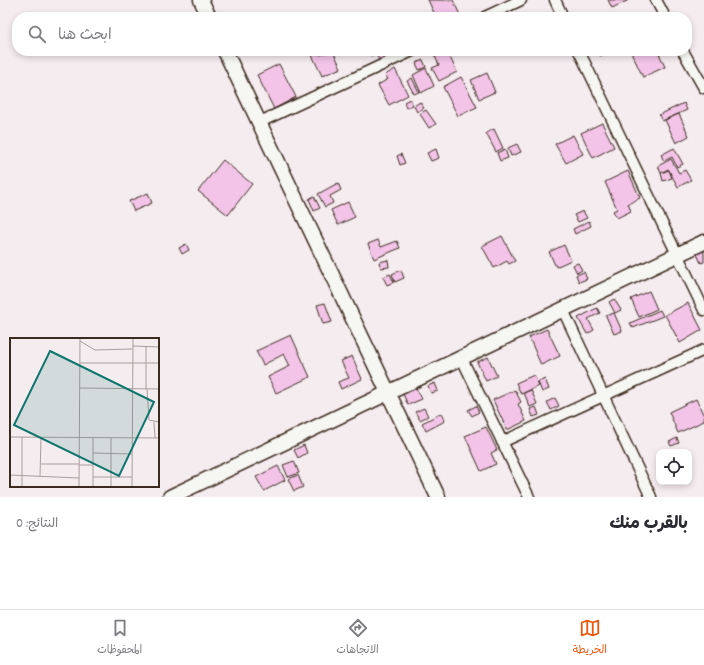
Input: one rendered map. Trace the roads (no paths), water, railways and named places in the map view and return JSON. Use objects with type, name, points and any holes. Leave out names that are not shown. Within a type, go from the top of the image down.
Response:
[{"type":"street","points":[[201,0],[207,12]]},
{"type":"street","points":[[496,12],[521,0]]},
{"type":"street","points":[[555,0],[561,12]]},
{"type":"street","points":[[656,0],[662,12]]},
{"type":"street","points":[[227,56],[438,497]]},
{"type":"street","points":[[260,122],[401,56]]},
{"type":"street","points":[[581,56],[704,310]]},
{"type":"street","points":[[686,56],[704,88]]},
{"type":"street","points":[[176,496],[704,242]]},
{"type":"street","points":[[562,310],[652,497]]},
{"type":"street","points":[[502,442],[704,350]]},
{"type":"street","points":[[462,359],[529,497]]}]
